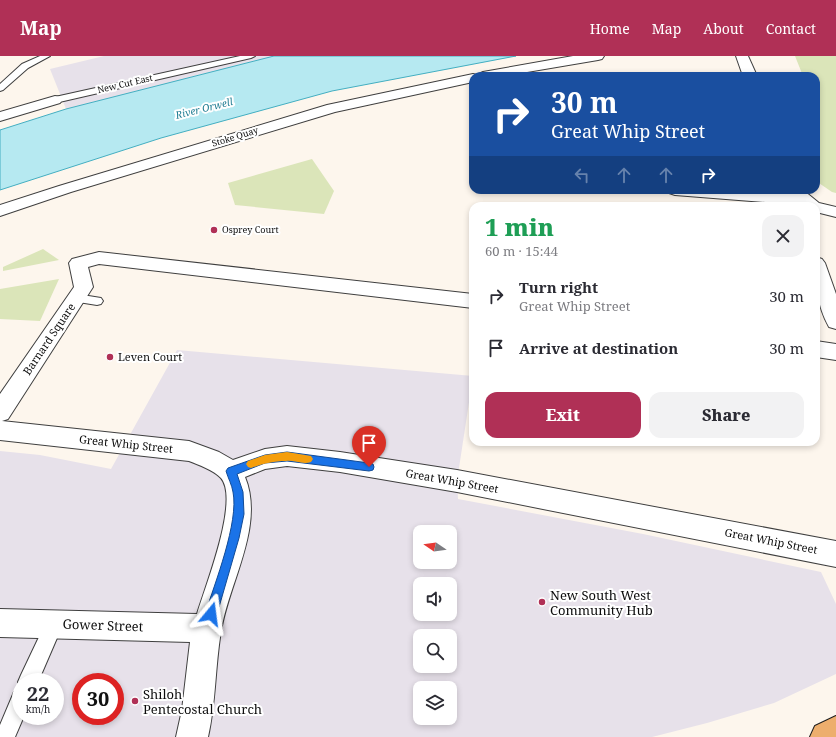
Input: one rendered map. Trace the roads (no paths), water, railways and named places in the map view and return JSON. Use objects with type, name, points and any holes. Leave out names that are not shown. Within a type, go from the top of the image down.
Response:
[{"type":"main road","points":[[826,737],[836,732]]},
{"type":"street","points":[[510,72],[552,62],[598,56]]},
{"type":"street","points":[[742,56],[748,72]]},
{"type":"street","name":"Stoke Quay","points":[[0,211],[72,187],[332,108],[469,79]]},
{"type":"street","name":"New Cut East","points":[[0,117],[55,100]]},
{"type":"street","points":[[723,194],[806,201]]},
{"type":"street","points":[[820,206],[836,212]]},
{"type":"street","points":[[85,295],[78,263],[99,258],[469,301]]},
{"type":"street","name":"Barnard Square","points":[[0,412],[85,295],[117,259]]},
{"type":"street","points":[[820,275],[836,322]]},
{"type":"street","points":[[820,350],[836,352]]},
{"type":"street","name":"Great Whip Street","points":[[0,430],[189,451],[211,459],[231,471],[265,459],[287,456],[340,462],[481,486],[836,554]]},
{"type":"street","points":[[197,731],[200,668],[207,628],[234,538],[239,514],[238,492],[231,471]]},
{"type":"street","name":"Gower Street","points":[[0,623],[207,628]]},
{"type":"lane","points":[[0,88],[25,66],[46,56]]},
{"type":"lane","name":"New Cut East","points":[[55,100],[251,56]]},
{"type":"lane","points":[[32,673],[54,624]]},
{"type":"lane","points":[[5,737],[12,720]]},
{"type":"water","name":"River Orwell","points":[[274,56],[516,56],[332,91],[161,138],[0,190],[0,130],[66,109]]},
{"type":"place","name":"Osprey Court","points":[[214,230]]},
{"type":"place","name":"Leven Court","points":[[110,357]]},
{"type":"place","name":"New South West Community Hub","points":[[542,602]]},
{"type":"place","name":"Shiloh Pentecostal Church","points":[[135,701]]}]
